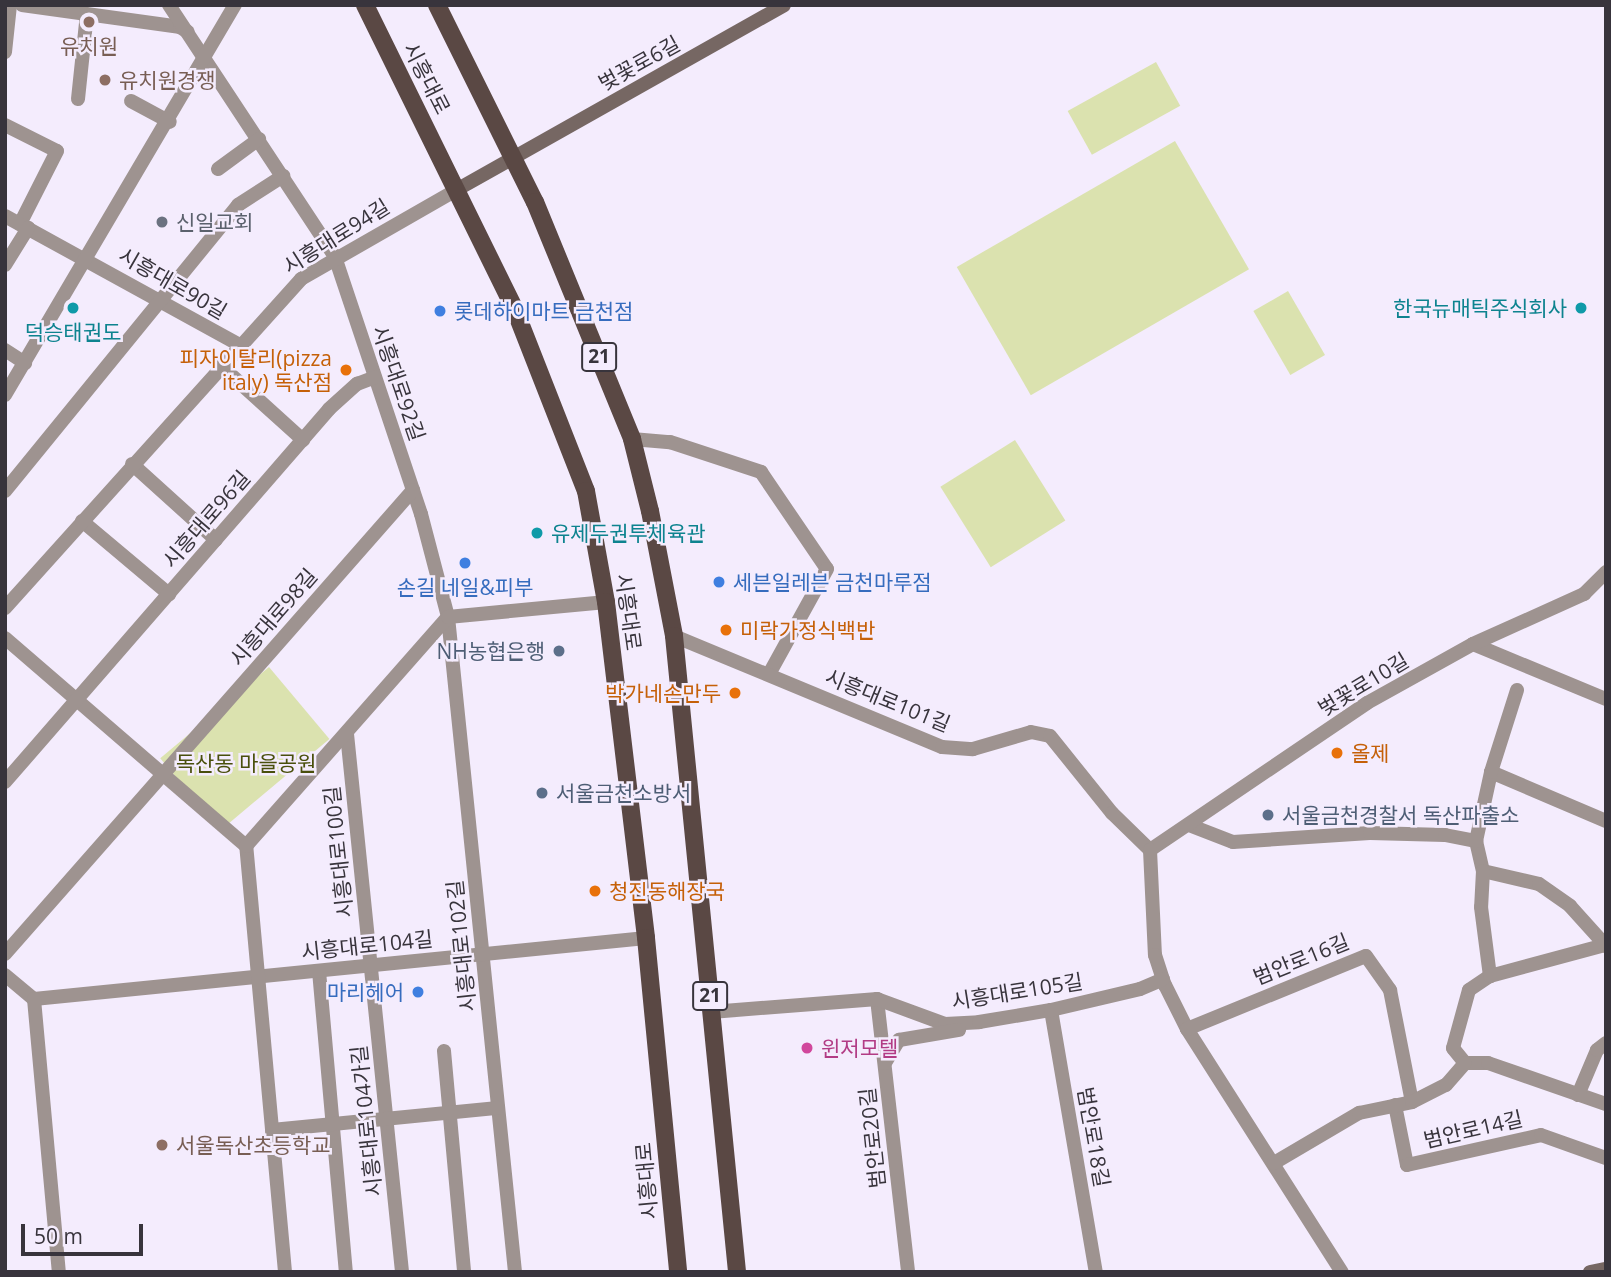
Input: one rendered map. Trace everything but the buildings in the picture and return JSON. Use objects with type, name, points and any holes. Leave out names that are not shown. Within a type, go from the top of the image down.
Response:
[{"type":"main road","name":"시흥대로","points":[[365,5],[458,190],[572,448],[586,491],[606,602],[646,938],[678,1272]]},
{"type":"main road","name":"시흥대로","points":[[437,5],[515,158],[632,439],[674,636],[737,1272]]},
{"type":"street","points":[[5,52],[10,5]]},
{"type":"street","points":[[22,5],[180,27],[192,36]]},
{"type":"street","name":"시흥대로92길","points":[[169,5],[204,54],[335,257],[413,489],[448,617]]},
{"type":"street","name":"시흥대로90길","points":[[5,395],[170,122],[204,54],[235,5]]},
{"type":"street","name":"벚꽃로6길","points":[[458,190],[785,5]]},
{"type":"street","points":[[78,99],[87,14]]},
{"type":"street","points":[[131,101],[170,122]]},
{"type":"street","points":[[5,125],[57,151],[5,265]]},
{"type":"street","points":[[218,169],[259,139]]},
{"type":"street","points":[[5,491],[157,298],[238,205],[282,176]]},
{"type":"street","name":"시흥대로94길","points":[[5,608],[238,344],[301,278],[458,190]]},
{"type":"street","name":"시흥대로90길","points":[[5,216],[87,258],[238,344]]},
{"type":"street","points":[[5,350],[25,363]]},
{"type":"street","points":[[220,365],[303,440]]},
{"type":"street","name":"시흥대로96길","points":[[5,782],[303,440],[357,384],[375,377]]},
{"type":"street","points":[[632,439],[670,442],[761,472],[827,569],[769,674]]},
{"type":"street","points":[[132,464],[216,540]]},
{"type":"street","name":"시흥대로98길","points":[[5,954],[413,489]]},
{"type":"street","points":[[82,521],[169,594]]},
{"type":"street","name":"벚꽃로10길","points":[[1150,850],[1367,703],[1473,644],[1584,594],[1606,572]]},
{"type":"street","points":[[448,617],[606,602]]},
{"type":"street","name":"시흥대로100길","points":[[247,846],[448,617]]},
{"type":"street","name":"시흥대로102길","points":[[448,617],[515,1272]]},
{"type":"street","name":"시흥대로101길","points":[[674,636],[942,747],[973,749],[1031,732],[1050,736],[1112,813],[1150,850]]},
{"type":"street","points":[[5,638],[247,846],[285,1272]]},
{"type":"street","points":[[1473,644],[1606,699]]},
{"type":"street","points":[[1490,976],[1481,907],[1483,871],[1476,841],[1491,772],[1517,690]]},
{"type":"street","name":"시흥대로100길","points":[[347,734],[372,966]]},
{"type":"street","points":[[1491,772],[1606,821]]},
{"type":"street","points":[[1189,825],[1233,842],[1370,833],[1445,835],[1476,841]]},
{"type":"street","points":[[1150,850],[1155,955],[1163,979],[1187,1030],[1342,1272]]},
{"type":"street","points":[[1274,1163],[1359,1113],[1412,1102],[1446,1085],[1465,1063],[1453,1048],[1469,990],[1490,976],[1605,945],[1570,906],[1539,884],[1483,871]]},
{"type":"street","name":"시흥대로104길","points":[[34,999],[646,938]]},
{"type":"street","name":"범안로16길","points":[[1187,1030],[1366,956],[1390,990],[1412,1102]]},
{"type":"street","name":"시흥대로104가길","points":[[372,966],[402,1272]]},
{"type":"street","points":[[320,971],[346,1272]]},
{"type":"street","points":[[5,975],[34,999],[59,1272]]},
{"type":"street","name":"시흥대로105길","points":[[711,1012],[877,999],[945,1024],[979,1022],[1051,1010],[1163,979]]},
{"type":"street","name":"범안로20길","points":[[877,999],[908,1272]]},
{"type":"street","name":"범안로18길","points":[[1051,1010],[1096,1272]]},
{"type":"street","points":[[885,1065],[899,1040],[956,1032],[979,1022]]},
{"type":"street","points":[[1578,1095],[1597,1050],[1606,1043]]},
{"type":"street","points":[[444,1051],[464,1272]]},
{"type":"street","name":"범안로14길","points":[[1465,1063],[1488,1063],[1606,1104]]},
{"type":"street","name":"범안로14길","points":[[1395,1105],[1407,1165],[1541,1135],[1606,1158]]},
{"type":"street","points":[[272,1130],[498,1108]]},
{"type":"street","points":[[1590,1272],[1606,1269]]},
{"type":"green space","points":[[1156,62],[1180,106],[1092,155],[1068,111]]},
{"type":"green space","points":[[1175,141],[1249,269],[1031,395],[957,267]]},
{"type":"green space","points":[[1288,291],[1325,355],[1290,375],[1253,311]]},
{"type":"green space","points":[[1015,440],[1065,521],[991,567],[940,487]]},
{"type":"green space","name":"독산동 마을공원","points":[[269,667],[329,739],[221,830],[160,758]]},
{"type":"place","name":"유치원","points":[[89,22]]},
{"type":"place","name":"유치원경쟁","points":[[105,80]]},
{"type":"place","name":"신일교회","points":[[162,222]]},
{"type":"place","name":"덕승태권도","points":[[73,308]]},
{"type":"place","name":"한국뉴매틱주식회사","points":[[1581,308]]},
{"type":"place","name":"롯데하이마트 금천점","points":[[440,311]]},
{"type":"place","name":"피자이탈리(pizza italy) 독산점","points":[[346,370]]},
{"type":"place","name":"유제두권투체육관","points":[[537,533]]},
{"type":"place","name":"손길 네일&피부","points":[[465,563]]},
{"type":"place","name":"세븐일레븐 금천마루점","points":[[719,582]]},
{"type":"place","name":"미락가정식백반","points":[[726,630]]},
{"type":"place","name":"NH농협은행","points":[[559,651]]},
{"type":"place","name":"박가네손만두","points":[[735,693]]},
{"type":"place","name":"올제","points":[[1337,753]]},
{"type":"place","name":"서울금천소방서","points":[[542,793]]},
{"type":"place","name":"서울금천경찰서 독산파출소","points":[[1268,815]]},
{"type":"place","name":"청진동해장국","points":[[595,891]]},
{"type":"place","name":"마리헤어","points":[[418,992]]},
{"type":"place","name":"윈저모텔","points":[[807,1048]]},
{"type":"place","name":"서울독산초등학교","points":[[162,1145]]}]
